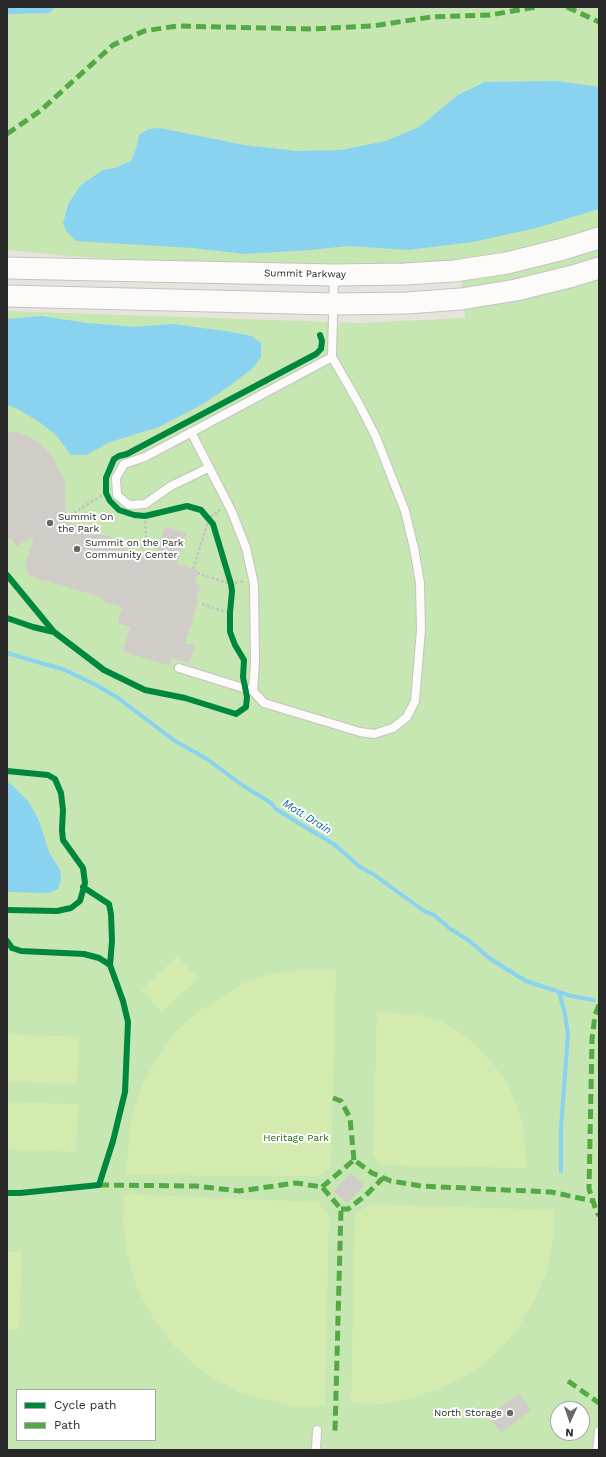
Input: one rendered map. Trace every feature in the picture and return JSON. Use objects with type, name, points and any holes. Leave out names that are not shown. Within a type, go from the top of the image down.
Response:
[{"type":"street","name":"Summit Parkway","points":[[7,268],[334,275],[406,274],[454,271],[507,262],[563,249],[599,238]]},
{"type":"street","points":[[7,296],[334,304],[407,303],[461,299],[516,290],[599,268]]},
{"type":"lane","points":[[179,668],[253,691],[264,703],[360,732],[374,734],[393,728],[407,717],[415,701],[421,630],[420,583],[414,548],[405,511],[376,437],[332,357],[334,275]]},
{"type":"lane","points":[[208,468],[171,486],[144,504],[129,505],[117,495],[116,478],[124,464],[145,457],[332,357]]},
{"type":"lane","points":[[191,432],[208,468],[232,512],[246,548],[254,584],[255,662],[253,691]]},
{"type":"lane","points":[[316,1450],[317,1430]]},
{"type":"lane","points":[[597,1450],[599,1431]]},
{"type":"path","points":[[65,518],[107,495],[106,486]]},
{"type":"path","points":[[193,569],[207,516],[219,510],[216,504]]},
{"type":"path","points":[[141,553],[146,537],[145,515]]},
{"type":"path","points":[[207,516],[213,524]]},
{"type":"path","points":[[197,573],[232,587]]},
{"type":"path","points":[[229,576],[232,587]]},
{"type":"path","points":[[202,604],[230,616],[231,605]]},
{"type":"green space","name":"Heritage Park","points":[[7,7],[599,7],[599,1450],[7,1450],[7,311],[359,323],[465,318],[460,262],[333,269],[81,257],[7,250]]},
{"type":"green space","points":[[177,956],[198,978],[162,1012],[141,990]]},
{"type":"green space","points":[[303,970],[336,970],[331,1167],[320,1176],[126,1175],[130,1127],[135,1104],[145,1079],[159,1055],[176,1031],[196,1013],[242,984],[271,974]]},
{"type":"green space","points":[[377,1012],[417,1014],[442,1022],[461,1033],[478,1047],[507,1083],[516,1104],[524,1127],[526,1168],[380,1165],[373,1155]]},
{"type":"green space","points":[[7,1034],[79,1037],[77,1084],[7,1082]]},
{"type":"green space","points":[[7,1102],[78,1104],[76,1152],[7,1149]]},
{"type":"green space","points":[[124,1194],[318,1202],[329,1216],[325,1406],[291,1406],[241,1393],[215,1379],[191,1362],[170,1342],[151,1315],[136,1286],[127,1254],[123,1224]]},
{"type":"green space","points":[[370,1204],[554,1210],[553,1239],[547,1271],[534,1301],[517,1330],[496,1354],[471,1373],[443,1387],[413,1398],[381,1404],[351,1403],[355,1214]]},
{"type":"green space","points":[[7,1252],[22,1252],[19,1329],[7,1329]]},
{"type":"water","points":[[7,7],[56,7],[49,13],[9,14],[7,16]]},
{"type":"water","points":[[558,81],[599,87],[599,209],[536,228],[473,242],[408,250],[349,246],[245,254],[192,248],[76,241],[67,232],[63,224],[68,204],[81,185],[103,170],[115,168],[131,161],[136,149],[139,135],[148,129],[160,128],[244,145],[297,151],[341,150],[386,141],[419,127],[458,95],[485,82]]},
{"type":"water","points":[[42,316],[87,323],[134,327],[173,324],[232,332],[251,336],[261,343],[261,357],[253,368],[203,404],[159,427],[110,442],[86,455],[71,455],[56,435],[38,421],[16,408],[7,405],[7,319]]},
{"type":"water","points":[[7,782],[29,802],[39,821],[49,852],[60,870],[61,880],[58,889],[49,893],[7,892]]},
{"type":"building","name":"Summit on the Park Community Center","points":[[7,432],[17,433],[29,437],[40,444],[51,455],[64,480],[65,518],[71,524],[111,538],[108,544],[155,557],[165,527],[186,533],[176,564],[198,571],[194,583],[200,585],[196,598],[198,599],[185,643],[195,646],[189,663],[171,657],[169,665],[123,651],[131,627],[118,623],[123,607],[103,601],[104,598],[33,577],[28,573],[26,564],[34,536],[16,546],[13,540],[7,538]]},
{"type":"building","points":[[351,1174],[364,1185],[347,1203],[334,1191]]},
{"type":"building","name":"North Storage","points":[[519,1394],[531,1410],[501,1432],[489,1416]]},
{"type":"waterway","name":"Mott Drain","points":[[7,653],[65,670],[98,686],[118,698],[175,741],[207,759],[242,785],[271,803],[276,809],[335,845],[360,867],[373,874],[424,911],[434,915],[449,928],[471,942],[489,958],[526,981],[571,996],[594,1000]]},
{"type":"waterway","points":[[559,992],[565,1014],[568,1034],[561,1128],[561,1171]]},
{"type":"marked path","points":[[7,134],[40,111],[113,45],[144,31],[177,26],[311,29],[372,26],[431,17],[490,15],[536,7]]},
{"type":"marked path","points":[[567,7],[599,22]]},
{"type":"marked path","points":[[599,1005],[595,1015],[592,1039],[589,1189],[599,1216]]},
{"type":"marked path","points":[[333,1098],[341,1101],[350,1118],[354,1160]]},
{"type":"marked path","points":[[322,1187],[354,1160],[372,1173],[391,1181],[421,1186],[551,1192],[593,1201]]},
{"type":"marked path","points":[[341,1209],[348,1209],[366,1195],[383,1178]]},
{"type":"marked path","points":[[99,1185],[196,1186],[239,1191],[296,1183],[322,1187],[341,1209],[335,1431]]},
{"type":"marked path","points":[[568,1381],[599,1403]]},
{"type":"cycle path","points":[[7,618],[33,627],[54,632],[104,670],[145,690],[185,698],[236,714],[246,707],[247,697],[243,677],[244,660],[235,645],[230,632],[231,584],[213,524],[201,510],[187,506],[145,516],[134,515],[119,510],[110,501],[106,493],[106,478],[114,459],[119,456],[127,454],[316,354],[321,349],[322,341],[320,335]]},
{"type":"cycle path","points":[[7,575],[54,632]]},
{"type":"cycle path","points":[[7,771],[48,775],[55,779],[61,793],[63,810],[63,840],[83,868],[85,883],[80,901],[71,908],[57,911],[7,910]]},
{"type":"cycle path","points":[[83,887],[109,904],[112,941],[110,965]]},
{"type":"cycle path","points":[[7,941],[12,948],[21,951],[84,954],[99,958],[110,965],[123,1001],[128,1022],[125,1092],[113,1141],[99,1185],[7,1193]]},
{"type":"place","name":"Summit On the Park","points":[[50,523]]},
{"type":"place","name":"Summit on the Park Community Center","points":[[77,549]]},
{"type":"place","name":"North Storage","points":[[510,1413]]}]
